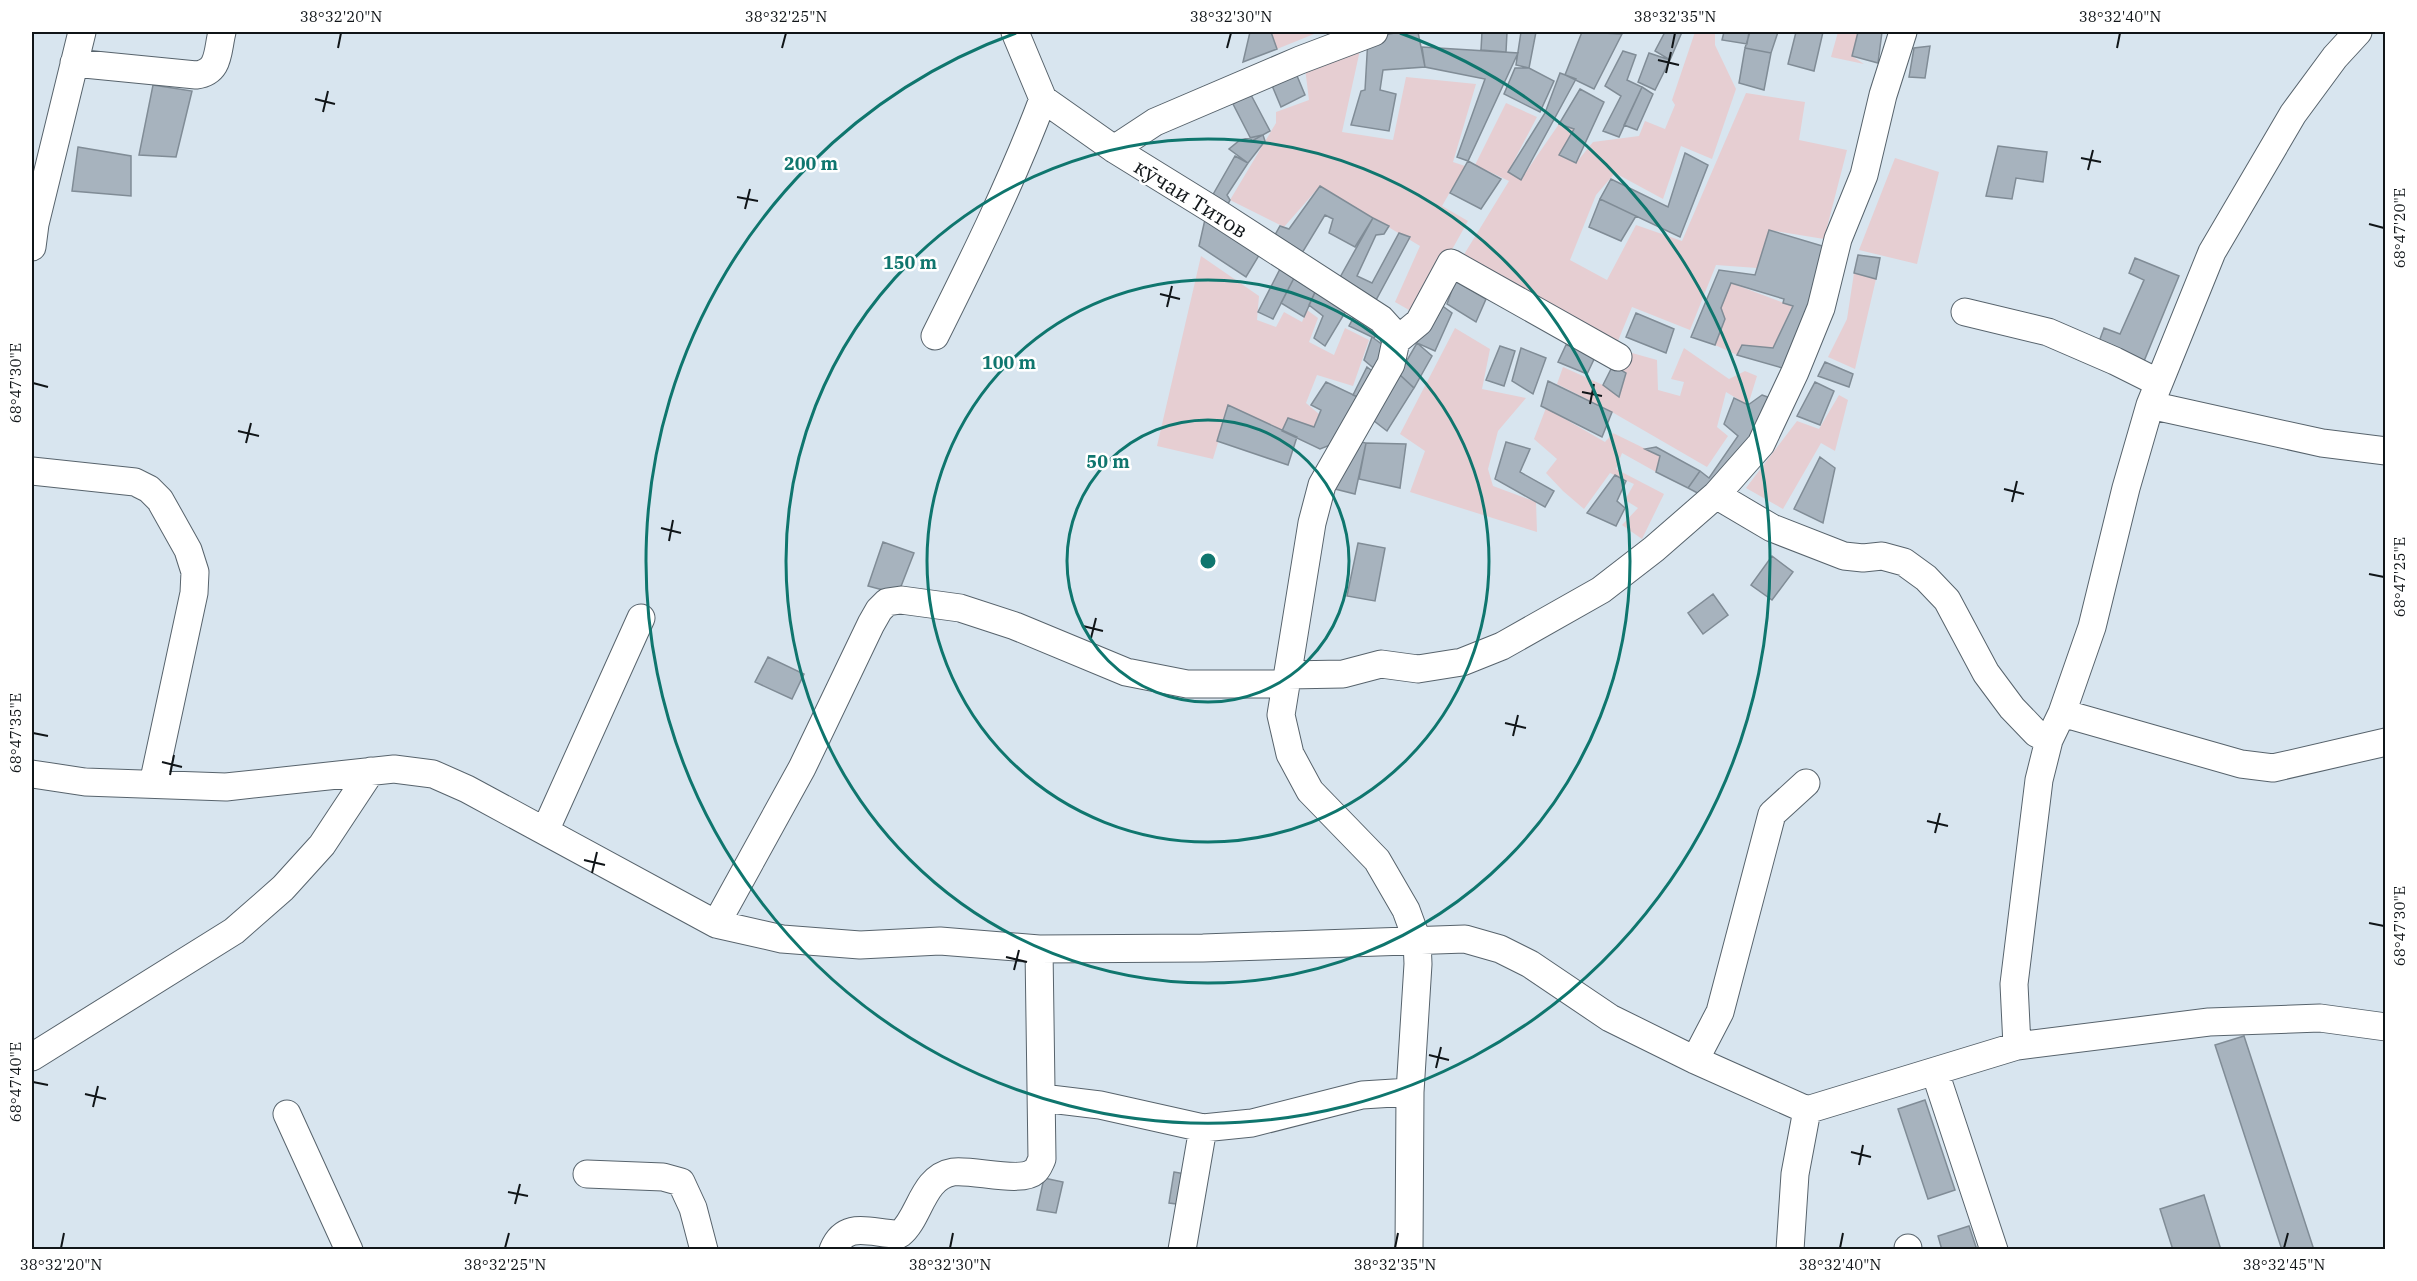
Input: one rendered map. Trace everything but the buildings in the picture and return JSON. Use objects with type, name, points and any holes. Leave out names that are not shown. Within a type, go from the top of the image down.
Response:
[{"type":"street","points":[[32,247],[35,224],[81,32]]},
{"type":"street","points":[[74,63],[205,74],[211,71],[215,64],[222,32]]},
{"type":"street","points":[[935,336],[993,220],[1043,99],[1015,32]]},
{"type":"street","points":[[1114,149],[1155,122],[1300,60],[1374,32]]},
{"type":"street","points":[[716,924],[802,768],[871,624],[887,602],[901,600],[960,608],[1015,626],[1126,672],[1187,684],[1287,680],[1343,674],[1382,664],[1418,669],[1462,662],[1502,646],[1601,590],[1654,549],[1716,495],[1761,444],[1795,372],[1821,309],[1838,239],[1864,175],[1883,95],[1903,32]]},
{"type":"street","points":[[2017,1046],[2014,984],[2039,780],[2049,740],[2062,713],[2092,627],[2126,488],[2155,394],[2212,252],[2293,114],[2335,57],[2358,32]]},
{"type":"street","name":"кӯчаи Титов","points":[[1043,99],[1114,149],[1216,212],[1381,320],[1391,330],[1396,341]]},
{"type":"street","points":[[1410,1250],[1410,1092],[1418,964],[1417,940],[1406,910],[1377,860],[1310,790],[1290,754],[1281,715],[1312,523],[1322,485],[1391,364],[1396,341],[1419,322],[1451,263],[1618,357]]},
{"type":"street","points":[[1965,312],[2048,332],[2115,361],[2155,394],[2322,443],[2385,451]]},
{"type":"street","points":[[32,471],[135,482],[149,489],[160,500],[188,550],[195,572],[194,593],[153,784]]},
{"type":"street","points":[[1716,495],[1772,528],[1844,556],[1863,558],[1882,556],[1904,562],[1926,578],[1947,600],[1992,681],[2036,733],[2049,740]]},
{"type":"street","points":[[545,831],[641,618]]},
{"type":"street","points":[[2062,713],[2241,764],[2273,768],[2385,742]]},
{"type":"street","points":[[32,774],[85,782],[226,787],[394,769],[433,774],[467,789],[716,924],[793,940],[860,945],[940,941],[1040,949],[1203,948],[1465,939],[1500,949],[1530,964],[1610,1018],[1695,1060],[1807,1110],[2017,1046],[2209,1022],[2320,1018],[2385,1027]]},
{"type":"street","points":[[32,1057],[234,931],[283,888],[322,845],[371,771]]},
{"type":"street","points":[[1695,1060],[1720,1012],[1772,814],[1806,783]]},
{"type":"street","points":[[833,1250],[837,1241],[845,1233],[856,1230],[900,1234],[907,1229],[924,1193],[950,1172],[966,1171],[1025,1177],[1036,1171],[1042,1159],[1040,949]]},
{"type":"street","points":[[1935,1072],[1994,1250]]},
{"type":"street","points":[[1042,1098],[1100,1105],[1203,1128],[1252,1123],[1362,1095],[1410,1092]]},
{"type":"street","points":[[1790,1250],[1795,1174],[1807,1110]]},
{"type":"street","points":[[287,1114],[349,1250]]},
{"type":"street","points":[[1182,1250],[1203,1128]]},
{"type":"street","points":[[587,1174],[663,1177],[681,1182],[693,1208],[704,1250]]},
{"type":"shaded area","points":[[1271,32],[1319,32],[1277,49]]},
{"type":"shaded area","points":[[1695,32],[1715,32],[1715,45],[1736,89],[1712,159],[1681,146],[1663,199],[1615,173],[1596,195],[1570,260],[1607,280],[1636,225],[1682,241],[1746,93],[1805,102],[1799,140],[1847,150],[1824,239],[1769,230],[1757,268],[1716,265],[1690,330],[1632,307],[1615,348],[1460,261],[1509,181],[1475,165],[1506,103],[1537,117],[1508,172],[1521,179],[1559,124],[1574,129],[1559,155],[1576,163],[1593,142],[1639,136],[1645,121],[1665,129],[1675,105],[1672,100]]},
{"type":"shaded area","points":[[1838,32],[1858,32],[1852,56],[1864,64],[1831,57]]},
{"type":"shaded area","points":[[1360,50],[1342,132],[1393,140],[1406,77],[1476,84],[1453,162],[1465,166],[1442,206],[1468,221],[1416,314],[1395,302],[1420,246],[1320,186],[1284,227],[1230,200],[1276,123],[1276,112],[1309,100],[1305,68]]},
{"type":"shaded area","points":[[1895,158],[1939,172],[1917,264],[1859,250]]},
{"type":"shaded area","points":[[1201,256],[1259,296],[1257,320],[1276,327],[1284,312],[1302,322],[1307,310],[1318,318],[1309,342],[1334,355],[1345,328],[1369,340],[1353,386],[1317,375],[1306,403],[1319,414],[1314,427],[1282,431],[1229,406],[1213,459],[1157,446]]},
{"type":"shaded area","points":[[1854,273],[1876,279],[1855,369],[1828,357],[1847,319]]},
{"type":"shaded area","points":[[1731,283],[1792,306],[1773,348],[1742,345],[1737,355],[1715,345],[1725,320],[1721,308]]},
{"type":"shaded area","points":[[1455,328],[1490,349],[1482,389],[1526,398],[1498,431],[1488,469],[1493,486],[1536,502],[1537,532],[1410,492],[1425,451],[1400,434]]},
{"type":"shaded area","points":[[1684,348],[1729,379],[1745,371],[1757,376],[1748,405],[1726,392],[1717,427],[1728,436],[1707,467],[1612,412],[1557,384],[1563,367],[1603,385],[1619,397],[1626,373],[1614,365],[1632,353],[1657,360],[1658,390],[1680,396],[1684,382],[1671,379]]},
{"type":"shaded area","points":[[1839,395],[1848,400],[1835,451],[1821,443],[1783,509],[1746,488],[1797,421],[1819,429]]},
{"type":"shaded area","points":[[1546,408],[1605,442],[1613,433],[1660,456],[1656,472],[1622,453],[1616,469],[1664,494],[1642,539],[1622,525],[1638,508],[1625,500],[1634,484],[1610,473],[1584,509],[1546,473],[1557,459],[1534,439]]}]
